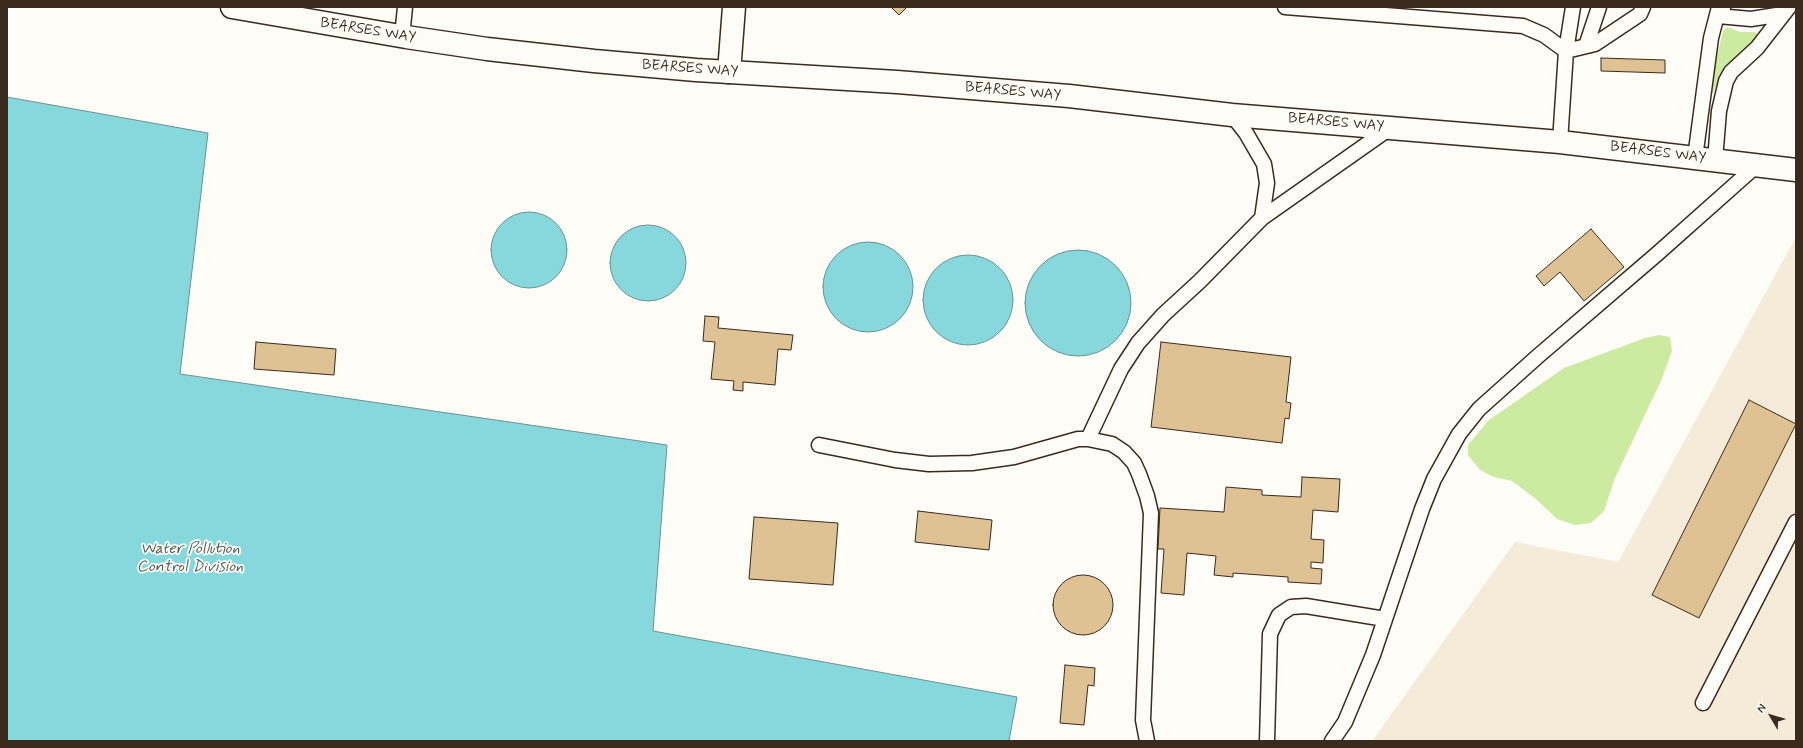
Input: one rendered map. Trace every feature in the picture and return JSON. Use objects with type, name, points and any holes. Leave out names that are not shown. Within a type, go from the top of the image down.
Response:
[{"type":"main road","name":"BEARSES WAY","points":[[232,7],[487,49],[587,60],[729,72],[897,82],[1069,96],[1232,115],[1560,142],[1796,170]]},
{"type":"main road","points":[[729,72],[734,7]]},
{"type":"lane","points":[[402,36],[405,7]]},
{"type":"lane","points":[[1286,7],[1523,26],[1544,35],[1566,51]]},
{"type":"lane","points":[[1560,142],[1566,51],[1573,7]]},
{"type":"lane","points":[[1586,46],[1599,7]]},
{"type":"lane","points":[[1566,51],[1595,44],[1640,14],[1643,7]]},
{"type":"lane","points":[[1705,159],[1711,38],[1720,10],[1751,20],[1786,9]]},
{"type":"lane","points":[[1705,159],[1726,81],[1731,72],[1757,48],[1786,9]]},
{"type":"lane","points":[[1232,115],[1246,133],[1264,164],[1268,183],[1262,218]]},
{"type":"lane","points":[[1088,439],[1121,369],[1138,343],[1163,315],[1200,281],[1262,218],[1390,128]]},
{"type":"lane","points":[[1332,741],[1345,722],[1373,655],[1434,479],[1459,434],[1479,409],[1537,357],[1658,254],[1756,166]]},
{"type":"lane","points":[[819,445],[929,464],[972,463],[1014,457],[1078,439],[1088,439],[1112,444],[1124,452],[1134,463],[1147,496],[1151,513],[1143,720],[1146,741]]},
{"type":"lane","points":[[1703,703],[1796,522]]},
{"type":"lane","points":[[1267,741],[1270,634],[1279,615],[1291,608],[1306,606],[1385,619]]},
{"type":"shaded area","points":[[1796,237],[1796,741],[1372,741],[1515,542],[1618,562]]},
{"type":"green space","points":[[1727,27],[1740,32],[1755,32],[1759,35],[1726,66],[1719,76],[1713,94],[1710,90],[1713,73],[1723,31]]},
{"type":"green space","points":[[1659,335],[1670,337],[1672,351],[1661,381],[1615,478],[1604,511],[1591,523],[1575,525],[1557,519],[1536,499],[1512,481],[1494,477],[1480,470],[1468,455],[1468,445],[1489,420],[1564,368],[1645,338]]},
{"type":"water","name":"Water Pollution Control Division","points":[[7,97],[208,133],[180,374],[667,445],[653,631],[1017,697],[1009,741],[7,741]]},
{"type":"water","points":[[529,212],[543,215],[556,223],[564,236],[567,250],[564,264],[556,277],[543,285],[529,288],[515,285],[502,277],[494,264],[491,250],[494,236],[502,223],[515,215]]},
{"type":"water","points":[[648,225],[662,228],[675,236],[683,249],[686,263],[683,277],[675,290],[662,298],[648,301],[634,298],[621,290],[613,277],[610,263],[613,249],[621,236],[634,228]]},
{"type":"water","points":[[868,242],[885,246],[900,255],[909,270],[913,287],[909,304],[900,319],[885,328],[868,332],[851,328],[836,319],[827,304],[823,287],[827,270],[836,255],[851,246]]},
{"type":"water","points":[[1078,250],[1098,254],[1116,265],[1127,283],[1131,303],[1127,323],[1116,341],[1098,352],[1078,356],[1058,352],[1040,341],[1029,323],[1025,303],[1029,283],[1040,265],[1058,254]]},
{"type":"water","points":[[968,255],[985,259],[1000,268],[1009,283],[1013,300],[1009,317],[1000,332],[985,341],[968,345],[951,341],[936,332],[927,317],[923,300],[927,283],[936,268],[951,259]]},
{"type":"building","points":[[891,7],[907,7],[899,15]]},
{"type":"building","points":[[1601,58],[1665,60],[1665,73],[1601,71]]},
{"type":"building","points":[[1591,229],[1624,267],[1584,301],[1560,272],[1544,286],[1536,276]]},
{"type":"building","points":[[705,316],[719,317],[718,328],[793,335],[791,350],[778,349],[775,385],[743,382],[743,391],[733,390],[734,381],[711,379],[715,342],[703,341]]},
{"type":"building","points":[[256,342],[336,349],[334,375],[254,369]]},
{"type":"building","points":[[1161,342],[1291,357],[1286,402],[1291,403],[1289,419],[1285,418],[1282,443],[1151,427]]},
{"type":"building","points":[[1749,400],[1796,424],[1699,618],[1652,595]]},
{"type":"building","points":[[1302,477],[1340,479],[1338,512],[1313,510],[1311,539],[1324,540],[1323,563],[1311,562],[1311,568],[1322,569],[1321,584],[1288,582],[1288,577],[1233,573],[1233,577],[1214,575],[1216,556],[1187,553],[1184,595],[1161,593],[1164,549],[1158,549],[1160,508],[1224,512],[1226,487],[1262,490],[1262,495],[1301,497]]},
{"type":"building","points":[[918,511],[992,520],[989,550],[915,542]]},
{"type":"building","points":[[754,517],[838,523],[833,585],[749,579]]},
{"type":"building","points":[[1077,575],[1089,575],[1100,580],[1108,588],[1113,599],[1111,617],[1100,630],[1089,635],[1077,635],[1066,630],[1058,622],[1053,611],[1053,599],[1058,588],[1066,580]]},
{"type":"building","points":[[1065,665],[1095,668],[1094,686],[1088,685],[1084,725],[1060,723]]}]
